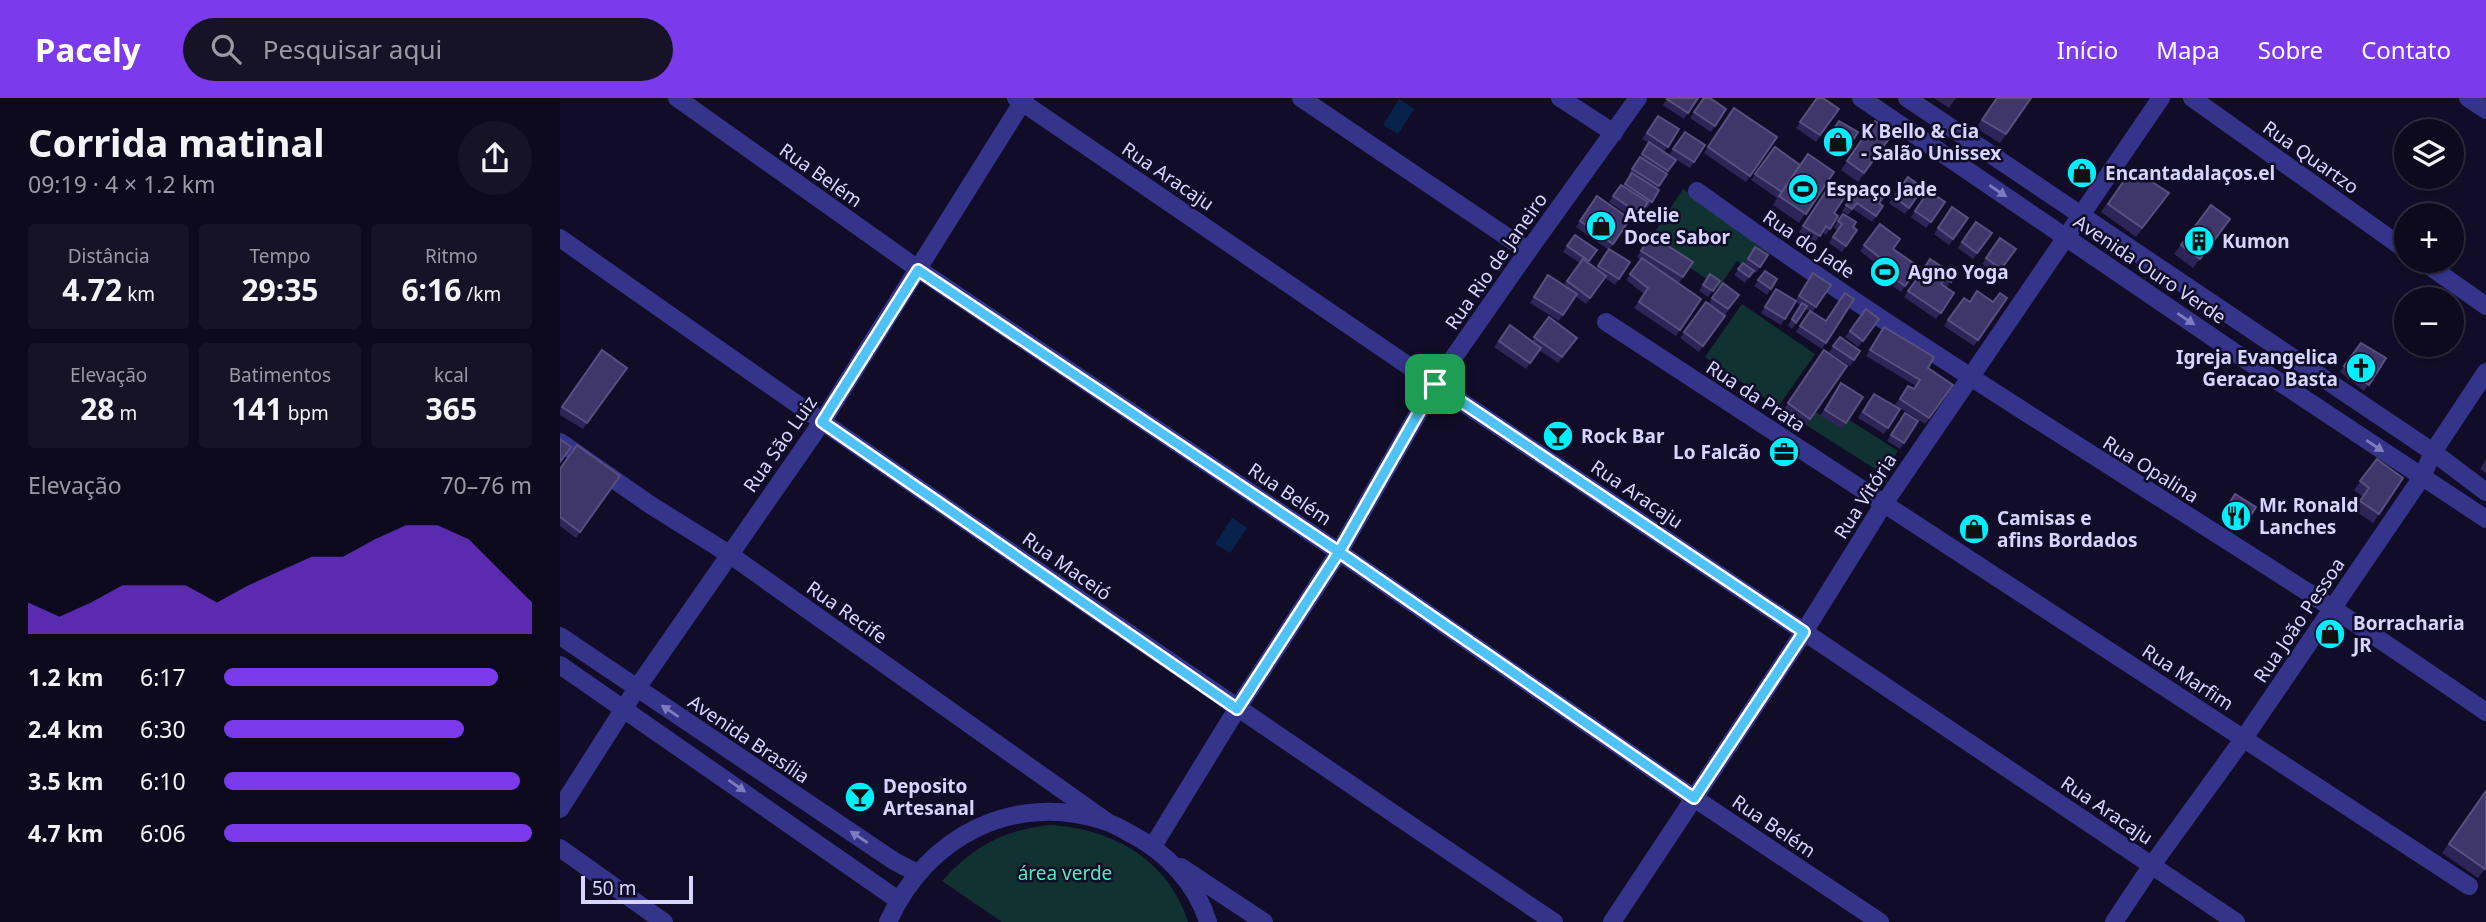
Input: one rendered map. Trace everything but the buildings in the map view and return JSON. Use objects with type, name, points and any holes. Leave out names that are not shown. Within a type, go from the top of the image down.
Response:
[{"type":"street","name":"Rua Belém","points":[[677,98],[918,270],[1339,552],[1694,798],[1881,922]]},
{"type":"street","points":[[1301,98],[1528,251]]},
{"type":"street","points":[[1560,98],[1614,133]]},
{"type":"street","name":"Rua Rio de Janeiro","points":[[1153,846],[1237,709],[1339,552],[1435,384],[1638,98]]},
{"type":"street","name":"Avenida Ouro Verde","points":[[1861,98],[2486,520]]},
{"type":"street","name":"Avenida Ouro Verde","points":[[1907,98],[2433,452],[2486,492]]},
{"type":"street","name":"Rua Vitória","points":[[1612,922],[1969,377],[2161,98]]},
{"type":"street","name":"Rua Quartzo","points":[[2192,98],[2394,241]]},
{"type":"street","points":[[2468,98],[2486,110]]},
{"type":"street","name":"Rua São Luiz","points":[[560,809],[637,688],[822,422],[1021,99]]},
{"type":"street","name":"Rua Aracaju","points":[[1021,99],[1435,384],[2236,922]]},
{"type":"street","name":"Rua do Jade","points":[[1697,191],[1969,377]]},
{"type":"street","name":"Rua Maceió","points":[[560,238],[1237,709],[1555,922]]},
{"type":"street","points":[[2439,273],[2486,306]]},
{"type":"street","name":"Rua da Prata","points":[[1606,322],[1884,505]]},
{"type":"street","name":"Rua João Pessoa","points":[[2114,922],[2244,738],[2422,477],[2433,452],[2486,372]]},
{"type":"street","name":"Rua Opalina","points":[[1969,377],[2332,608],[2486,712]]},
{"type":"street","name":"Rua Recife","points":[[560,442],[649,504],[729,554],[1106,821]]},
{"type":"street","name":"Rua Marfim","points":[[1884,505],[2469,886]]},
{"type":"street","name":"Avenida Brasília","points":[[560,636],[917,873]]},
{"type":"street","points":[[560,665],[898,900]]},
{"type":"street","points":[[888,922],[898,900],[917,873],[947,845],[984,824],[1024,813],[1065,812],[1106,821],[1153,846],[1264,922]]},
{"type":"street","points":[[560,848],[664,922]]},
{"type":"street","points":[[1169,859],[1203,905],[1208,922]]},
{"type":"green space","points":[[1683,189],[1773,249],[1764,262],[1751,254],[1743,265],[1737,261],[1719,287],[1649,241]]},
{"type":"green space","points":[[1742,304],[1815,354],[1778,407],[1705,357]]},
{"type":"green space","points":[[1814,411],[1842,429],[1848,419],[1898,451],[1883,474],[1806,425]]},
{"type":"green space","name":"área verde","points":[[1049,825],[1094,833],[1115,840],[1134,851],[1152,864],[1167,881],[1188,922],[1002,922],[942,881],[965,858],[990,842],[1017,831]]},
{"type":"water","points":[[1399,99],[1414,109],[1398,134],[1383,125]]},
{"type":"water","points":[[1232,518],[1247,528],[1230,553],[1215,544]]},
{"type":"place","name":"K Bello & Cia - Salão Unissex","points":[[1838,142]]},
{"type":"place","name":"Encantadalaços.el","points":[[2082,173]]},
{"type":"place","name":"Espaço Jade","points":[[1803,189]]},
{"type":"place","name":"Atelie Doce Sabor","points":[[1601,226]]},
{"type":"place","name":"Kumon","points":[[2199,241]]},
{"type":"place","name":"Agno Yoga","points":[[1885,272]]},
{"type":"place","name":"Igreja Evangelica Geracao Basta","points":[[2361,368]]},
{"type":"place","name":"Rock Bar","points":[[1558,436]]},
{"type":"place","name":"Lo Falcão","points":[[1784,452]]},
{"type":"place","name":"Mr. Ronald Lanches","points":[[2236,516]]},
{"type":"place","name":"Camisas e afins Bordados","points":[[1974,529]]},
{"type":"place","name":"Borracharia JR","points":[[2330,634]]},
{"type":"place","name":"Deposito Artesanal","points":[[860,797]]},
{"type":"route","points":[[1435,384],[1339,552],[918,270],[822,422],[1237,709],[1339,552],[1694,798],[1804,632],[1435,384]]}]
